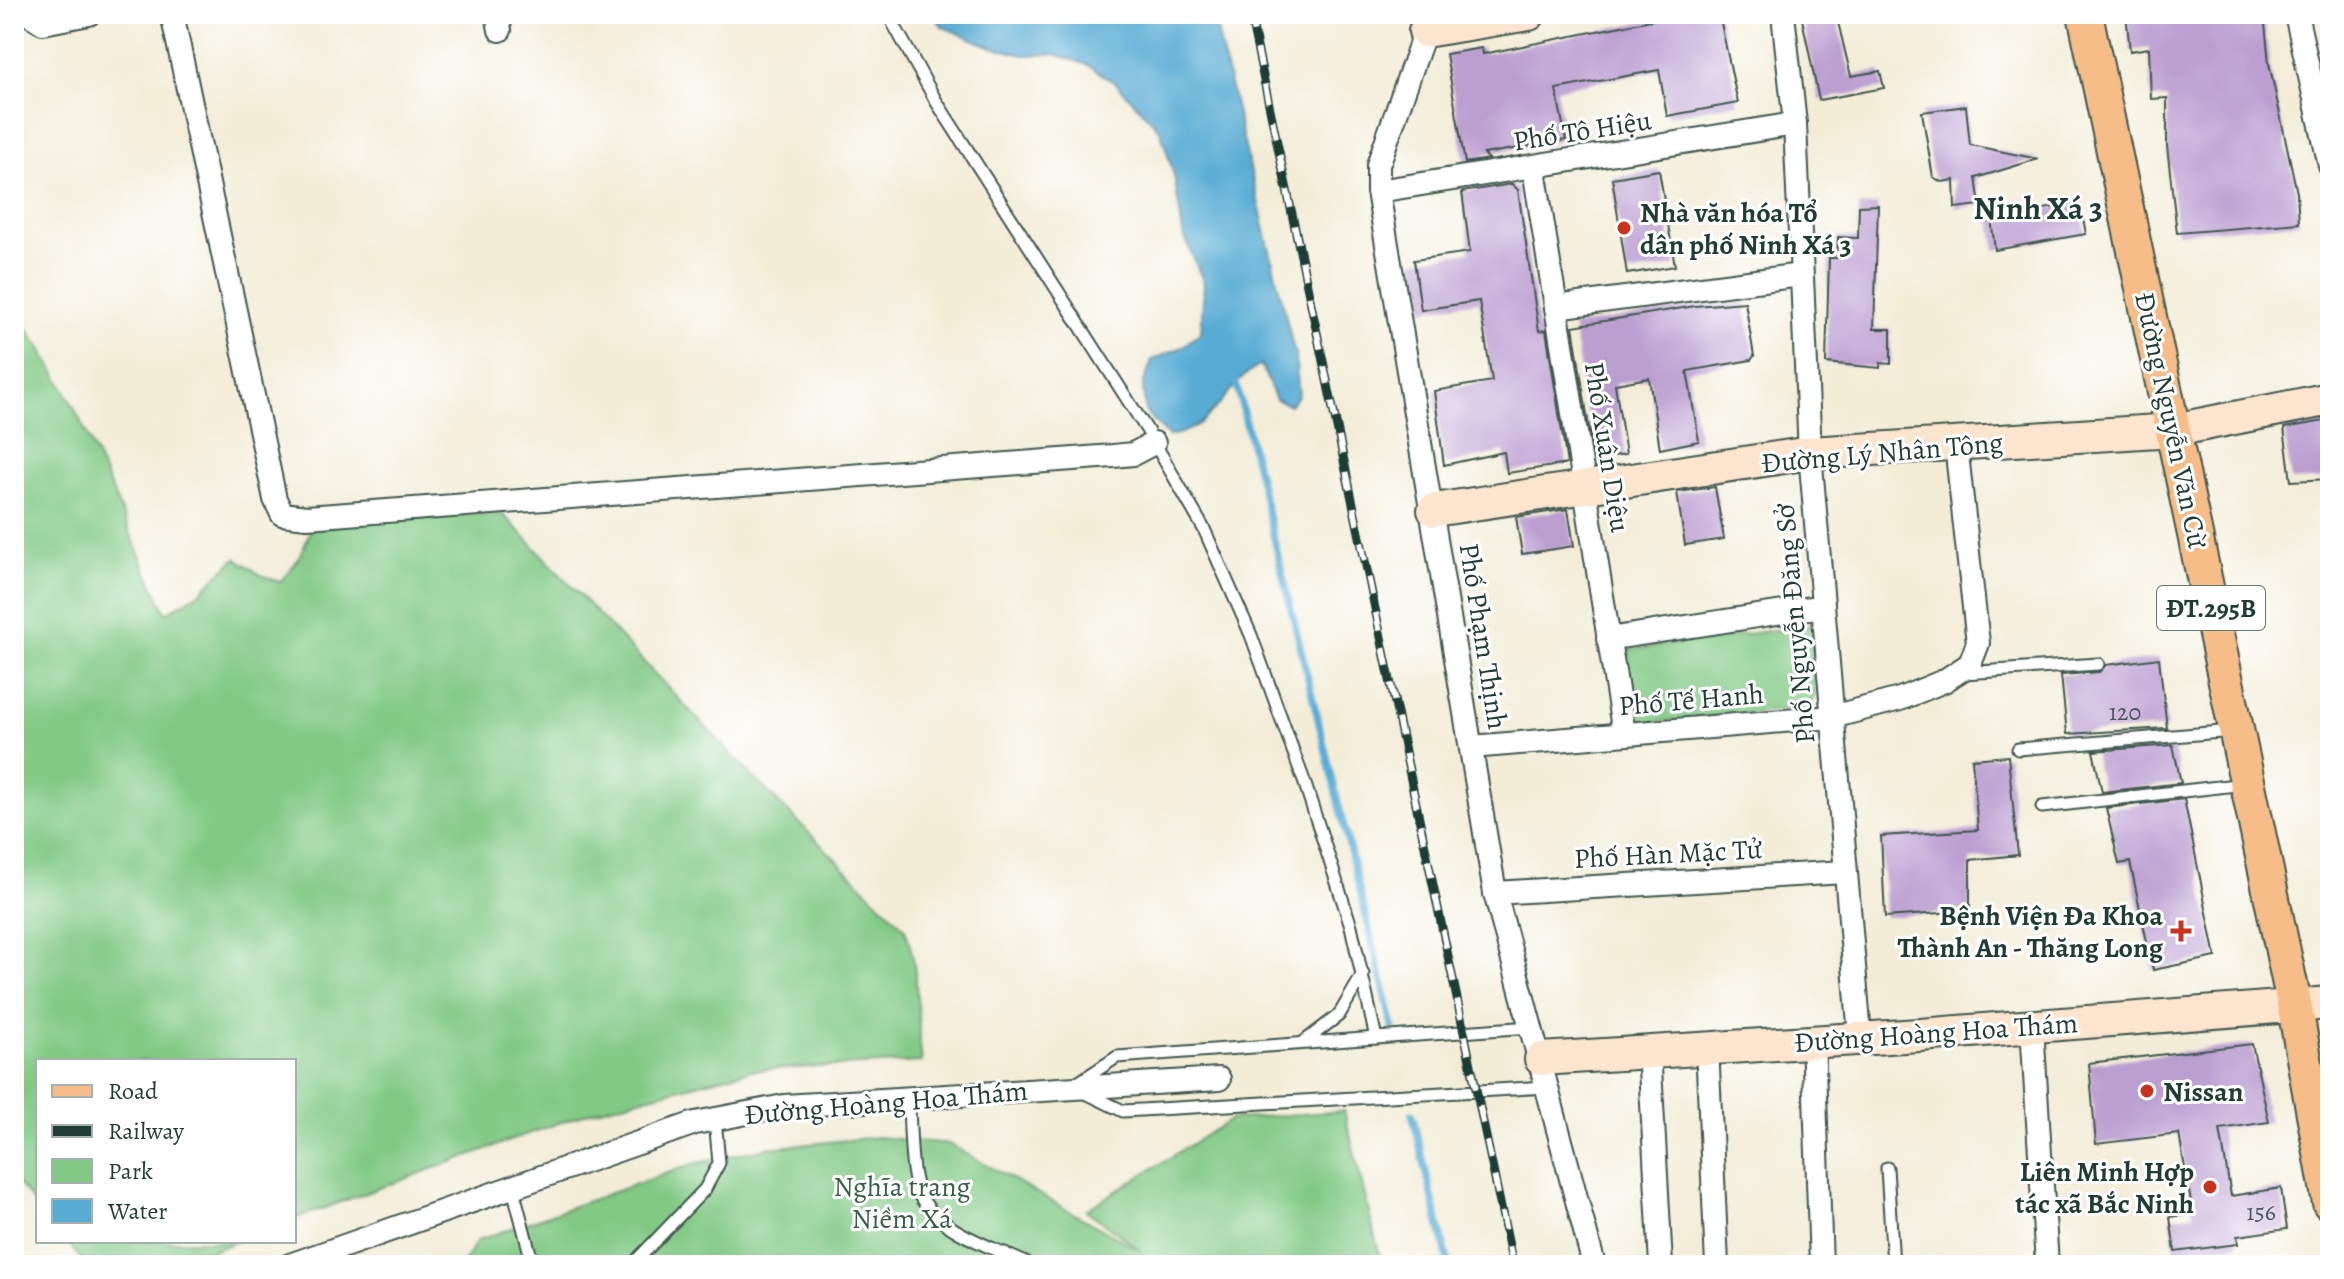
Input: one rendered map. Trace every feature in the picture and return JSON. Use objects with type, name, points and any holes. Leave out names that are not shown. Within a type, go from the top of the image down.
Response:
[{"type":"main road","name":"Đường Nguyễn Văn Cừ","points":[[2085,14],[2295,1008],[2330,1203]]},
{"type":"street","points":[[29,14],[43,23],[89,14]]},
{"type":"street","points":[[172,14],[275,499],[282,514],[307,517],[1113,456],[1133,454],[1154,443]]},
{"type":"street","points":[[1425,23],[1529,14]]},
{"type":"street","name":"Phố Nguyễn Đăng Sở","points":[[1783,14],[1795,124],[1810,453],[1860,1036]]},
{"type":"street","points":[[2296,14],[2330,166]]},
{"type":"street","name":"Phố Phạm Thịnh","points":[[1425,23],[1378,165],[1378,191],[1434,510],[1495,893],[1594,1265]]},
{"type":"street","name":"Phố Tô Hiệu","points":[[1378,191],[1534,169],[1795,124]]},
{"type":"street","name":"Phố Xuân Diệu","points":[[1534,169],[1624,734]]},
{"type":"street","points":[[1556,307],[1801,275]]},
{"type":"street","name":"Đường Lý Nhân Tông","points":[[1434,510],[1810,453],[2174,430],[2330,399]]},
{"type":"street","name":"Phố Tế Hanh","points":[[1471,747],[1832,717],[1900,699],[1955,674],[1975,657],[1978,643],[1956,445]]},
{"type":"street","points":[[1608,639],[1823,606]]},
{"type":"street","name":"Phố Hàn Mặc Tử","points":[[1495,893],[1845,872]]},
{"type":"street","name":"Đường Hoàng Hoa Thám","points":[[1544,1073],[1649,1050],[2032,1027],[2330,1003]]},
{"type":"street","points":[[2032,1027],[2047,1265]]},
{"type":"street","points":[[1813,1039],[1821,1265]]},
{"type":"street","points":[[1707,1046],[1717,1265]]},
{"type":"street","points":[[1649,1050],[1661,1265]]},
{"type":"street","name":"Đường Hoàng Hoa Thám","points":[[290,1265],[600,1153],[715,1119],[784,1106],[1219,1079]]},
{"type":"lane","points":[[888,14],[936,101],[1154,443],[1204,529],[1251,635],[1304,781],[1351,926],[1376,1038]]},
{"type":"lane","points":[[1955,674],[2098,664]]},
{"type":"lane","points":[[2018,749],[2237,730]]},
{"type":"lane","points":[[2042,807],[2248,784]]},
{"type":"lane","points":[[1301,1043],[1339,1015],[1363,974]]},
{"type":"lane","points":[[1073,1087],[1117,1057],[1532,1026]]},
{"type":"lane","points":[[1073,1087],[1123,1111],[1544,1073]]},
{"type":"lane","points":[[908,1097],[917,1189],[927,1208],[948,1224],[1030,1265]]},
{"type":"lane","points":[[632,1265],[705,1189],[719,1163],[715,1119]]},
{"type":"lane","points":[[1887,1168],[1893,1265]]},
{"type":"lane","points":[[512,1185],[533,1265]]},
{"type":"lane","points":[[996,1265],[1005,1253]]},
{"type":"green space","points":[[14,310],[60,381],[98,457],[166,613],[199,593],[236,558],[261,575],[280,582],[300,555],[311,524],[502,513],[750,774],[904,927],[909,941],[922,1062],[751,1070],[589,1112],[296,1218],[296,1059],[36,1059],[36,1206],[14,1179]]},
{"type":"green space","points":[[1812,625],[1815,696],[1808,708],[1632,724],[1622,651]]},
{"type":"green space","name":"Nghĩa trang Niềm Xá","points":[[1344,1111],[1382,1265],[1155,1265],[1158,1261],[1152,1257],[1145,1265],[461,1265],[478,1240],[693,1164],[767,1148],[878,1137],[949,1144],[1143,1252],[1086,1210],[1232,1119]]},
{"type":"green space","points":[[68,1243],[232,1243],[177,1265],[86,1265]]},
{"type":"water","points":[[932,14],[1213,14],[1295,355],[1299,395],[1290,405],[1276,400],[1261,365],[1236,384],[1209,416],[1185,432],[1168,436],[1145,411],[1143,385],[1152,360],[1182,347],[1201,332],[1204,283],[1183,233],[1174,175],[1160,130],[1118,85],[1088,65],[1055,54],[1024,55],[992,47],[943,27]]},
{"type":"building","points":[[1681,14],[1719,14],[1738,103],[1667,116],[1659,70],[1556,89],[1566,140],[1484,154],[1489,159],[1465,163],[1446,54],[1482,48],[1483,54]]},
{"type":"building","points":[[1801,14],[1836,14],[1851,76],[1880,71],[1884,88],[1819,100]]},
{"type":"building","points":[[2126,14],[2264,14],[2269,63],[2297,193],[2299,223],[2177,233],[2167,146],[2167,98],[2151,99],[2149,48],[2130,51]]},
{"type":"building","points":[[1966,106],[1970,145],[2038,159],[1976,178],[1980,205],[1955,208],[1954,180],[1942,182],[1933,177],[1922,112]]},
{"type":"building","points":[[1659,170],[1675,266],[1627,274],[1612,178]]},
{"type":"building","points":[[1512,184],[1518,190],[1539,331],[1546,330],[1567,464],[1507,473],[1504,452],[1444,465],[1434,391],[1492,381],[1479,301],[1421,310],[1414,260],[1470,252],[1462,192]]},
{"type":"building","points":[[2080,203],[2086,234],[1995,250],[1991,218]]},
{"type":"building","points":[[1878,205],[1874,329],[1891,329],[1891,364],[1880,363],[1880,368],[1826,363],[1829,258],[1837,258],[1838,237],[1858,238],[1859,206]]},
{"type":"building","points":[[1745,302],[1754,356],[1751,360],[1687,371],[1699,441],[1660,449],[1649,378],[1615,384],[1626,454],[1594,459],[1573,326],[1695,306]]},
{"type":"building","points":[[2330,420],[2330,479],[2291,481],[2284,428]]},
{"type":"building","points":[[1715,487],[1724,539],[1685,545],[1677,492]]},
{"type":"building","points":[[1568,509],[1574,546],[1522,554],[1516,517]]},
{"type":"building","points":[[2159,658],[2167,728],[2067,734],[2061,675],[2099,672],[2106,665]]},
{"type":"building","points":[[2173,745],[2181,783],[2102,792],[2093,751]]},
{"type":"building","points":[[2008,756],[2018,855],[1970,860],[1970,911],[1885,917],[1881,836],[1978,830],[1972,759]]},
{"type":"building","points":[[2184,799],[2216,957],[2153,970],[2130,862],[2119,864],[2106,808]]},
{"type":"building","points":[[2252,1044],[2269,1122],[2220,1129],[2231,1196],[2281,1188],[2287,1229],[2237,1236],[2238,1244],[2175,1252],[2170,1217],[2193,1214],[2179,1134],[2096,1144],[2089,1063]]},
{"type":"waterway","points":[[1234,375],[1393,1027]]},
{"type":"waterway","points":[[1412,1114],[1449,1265]]},
{"type":"railway","points":[[1250,14],[1513,1265]]},
{"type":"place","name":"Nhà văn hóa Tổ dân phố Ninh Xá 3","points":[[1624,228]]},
{"type":"place","name":"Bệnh Viện Đa Khoa Thành An - Thăng Long","points":[[2181,931]]},
{"type":"place","name":"Nissan","points":[[2147,1091]]},
{"type":"place","name":"Liên Minh Hợp tác xã Bắc Ninh","points":[[2210,1187]]},
{"type":"district","name":"Ninh Xá 3","points":[[2038,208]]}]
